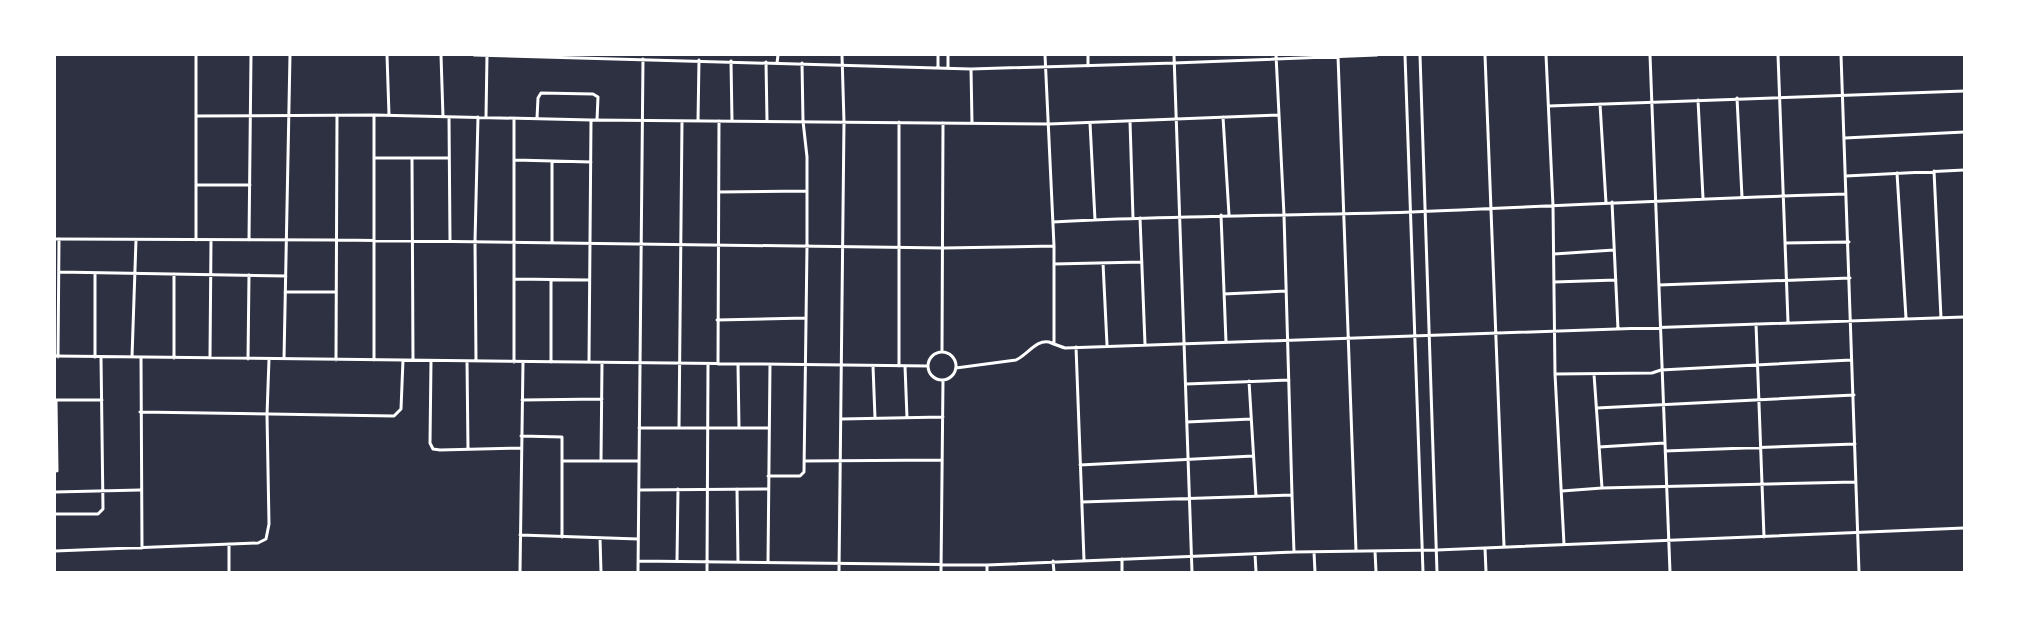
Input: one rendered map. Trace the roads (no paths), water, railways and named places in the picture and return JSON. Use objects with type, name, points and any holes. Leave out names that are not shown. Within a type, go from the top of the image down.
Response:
[{"type":"street","points":[[196,55],[196,240]]},
{"type":"street","points":[[249,240],[251,55]]},
{"type":"street","points":[[284,359],[290,55]]},
{"type":"street","points":[[387,55],[389,115]]},
{"type":"street","points":[[441,55],[443,116]]},
{"type":"street","points":[[474,55],[652,57],[689,60],[971,69],[1376,55]]},
{"type":"street","points":[[486,118],[487,55]]},
{"type":"street","points":[[689,55],[689,60]]},
{"type":"street","points":[[777,63],[778,55]]},
{"type":"street","points":[[839,572],[844,122],[842,55]]},
{"type":"street","points":[[938,55],[938,68]]},
{"type":"street","points":[[948,55],[948,68]]},
{"type":"street","points":[[1046,55],[1054,246],[1054,345]]},
{"type":"street","points":[[1088,55],[1088,66]]},
{"type":"street","points":[[1174,55],[1192,572]]},
{"type":"street","points":[[1404,55],[1423,572]]},
{"type":"street","points":[[1420,55],[1437,572]]},
{"type":"street","points":[[1485,55],[1504,546]]},
{"type":"street","points":[[1546,55],[1553,206],[1556,374],[1564,544]]},
{"type":"street","points":[[1650,55],[1670,572]]},
{"type":"street","points":[[1778,55],[1788,322]]},
{"type":"street","points":[[1841,55],[1852,320],[1859,572]]},
{"type":"street","points":[[1338,56],[1356,551]]},
{"type":"street","points":[[1276,57],[1284,215],[1294,552]]},
{"type":"street","points":[[638,572],[643,58]]},
{"type":"street","points":[[698,60],[698,120]]},
{"type":"street","points":[[731,61],[732,121]]},
{"type":"street","points":[[766,62],[767,121]]},
{"type":"street","points":[[768,476],[802,475],[804,472],[807,191],[802,63]]},
{"type":"street","points":[[971,69],[972,123]]},
{"type":"street","points":[[1548,106],[1964,91]]},
{"type":"street","points":[[537,118],[538,98],[541,93],[594,94],[598,98],[597,120]]},
{"type":"street","points":[[1737,98],[1742,197]]},
{"type":"street","points":[[1698,100],[1703,198]]},
{"type":"street","points":[[1600,104],[1606,203]]},
{"type":"street","points":[[336,360],[337,115]]},
{"type":"street","points":[[374,115],[374,360]]},
{"type":"street","points":[[196,116],[389,115],[591,120],[1049,124],[1279,115]]},
{"type":"street","points":[[449,117],[450,241]]},
{"type":"street","points":[[476,361],[475,241],[478,117]]},
{"type":"street","points":[[1223,117],[1229,216]]},
{"type":"street","points":[[514,118],[514,362]]},
{"type":"street","points":[[589,362],[591,120]]},
{"type":"street","points":[[679,428],[682,120]]},
{"type":"street","points":[[718,364],[719,121]]},
{"type":"street","points":[[1130,121],[1133,218]]},
{"type":"street","points":[[899,122],[899,366]]},
{"type":"street","points":[[942,352],[944,123]]},
{"type":"street","points":[[1090,123],[1095,220]]},
{"type":"street","points":[[1845,138],[1964,132]]},
{"type":"street","points":[[374,158],[449,158]]},
{"type":"street","points":[[412,158],[413,360]]},
{"type":"street","points":[[515,160],[591,162]]},
{"type":"street","points":[[552,162],[552,242]]},
{"type":"street","points":[[1846,176],[1964,170]]},
{"type":"street","points":[[1934,171],[1941,318]]},
{"type":"street","points":[[1896,173],[1906,318]]},
{"type":"street","points":[[196,185],[250,185]]},
{"type":"street","points":[[719,192],[807,191]]},
{"type":"street","points":[[1053,222],[1344,212],[1410,212],[1703,198],[1846,194]]},
{"type":"street","points":[[1612,202],[1618,329]]},
{"type":"street","points":[[1221,216],[1226,342]]},
{"type":"street","points":[[1140,218],[1145,344]]},
{"type":"street","points":[[928,366],[57,356],[59,272],[57,239],[591,242],[944,248],[1054,246]]},
{"type":"street","points":[[132,357],[136,240]]},
{"type":"street","points":[[210,358],[211,240]]},
{"type":"street","points":[[1785,243],[1849,242]]},
{"type":"street","points":[[1554,254],[1614,250]]},
{"type":"street","points":[[1054,264],[1142,262]]},
{"type":"street","points":[[1103,263],[1107,345]]},
{"type":"street","points":[[59,272],[286,276]]},
{"type":"street","points":[[95,273],[95,357]]},
{"type":"street","points":[[174,274],[174,358]]},
{"type":"street","points":[[248,359],[249,275]]},
{"type":"street","points":[[1659,285],[1850,278]]},
{"type":"street","points":[[514,279],[589,280]]},
{"type":"street","points":[[551,280],[551,362]]},
{"type":"street","points":[[1554,282],[1616,280]]},
{"type":"street","points":[[1224,294],[1286,291]]},
{"type":"street","points":[[286,292],[336,292]]},
{"type":"street","points":[[956,368],[1010,361],[1025,355],[1040,343],[1048,342],[1065,348],[1107,345],[1964,317]]},
{"type":"street","points":[[717,320],[806,318]]},
{"type":"street","points":[[1756,324],[1760,485],[1764,537]]},
{"type":"street","points":[[1076,347],[1084,560]]},
{"type":"street","points":[[942,352],[953,357],[956,368],[951,377],[943,380],[931,374],[928,366],[934,355],[942,352]]},
{"type":"street","points":[[55,514],[101,513],[104,506],[101,357]]},
{"type":"street","points":[[141,357],[140,490],[142,548]]},
{"type":"street","points":[[55,551],[258,543],[266,539],[268,536],[267,414],[269,359]]},
{"type":"street","points":[[140,412],[394,416],[401,410],[403,360]]},
{"type":"street","points":[[1556,374],[1652,373],[1661,370],[1852,360]]},
{"type":"street","points":[[431,361],[431,446],[436,450],[521,448]]},
{"type":"street","points":[[467,361],[468,449]]},
{"type":"street","points":[[520,572],[523,362]]},
{"type":"street","points":[[601,461],[602,363]]},
{"type":"street","points":[[707,572],[708,364]]},
{"type":"street","points":[[738,364],[739,428]]},
{"type":"street","points":[[768,562],[770,364]]},
{"type":"street","points":[[873,366],[875,418]]},
{"type":"street","points":[[905,366],[906,418]]},
{"type":"street","points":[[1594,374],[1602,488]]},
{"type":"street","points":[[941,572],[943,380]]},
{"type":"street","points":[[1186,384],[1289,380]]},
{"type":"street","points":[[1249,381],[1256,496]]},
{"type":"street","points":[[1597,408],[1854,395]]},
{"type":"street","points":[[522,400],[602,399]]},
{"type":"street","points":[[57,470],[56,400],[102,400]]},
{"type":"street","points":[[841,419],[943,418]]},
{"type":"street","points":[[1188,422],[1251,419]]},
{"type":"street","points":[[640,428],[769,428]]},
{"type":"street","points":[[521,436],[562,436],[562,537]]},
{"type":"street","points":[[1600,447],[1664,443]]},
{"type":"street","points":[[1664,451],[1854,444]]},
{"type":"street","points":[[1080,465],[1253,456]]},
{"type":"street","points":[[804,461],[942,460]]},
{"type":"street","points":[[562,461],[639,462]]},
{"type":"street","points":[[1562,491],[1666,486],[1855,482]]},
{"type":"street","points":[[677,561],[678,489]]},
{"type":"street","points":[[736,489],[738,562]]},
{"type":"street","points":[[639,490],[768,489]]},
{"type":"street","points":[[55,492],[140,490]]},
{"type":"street","points":[[1082,502],[1292,495]]},
{"type":"street","points":[[638,561],[987,565],[1294,552],[1437,550],[1857,534],[1964,528]]},
{"type":"street","points":[[520,535],[638,539]]},
{"type":"street","points":[[600,538],[600,572]]},
{"type":"street","points":[[229,544],[229,572]]},
{"type":"street","points":[[1485,547],[1486,572]]},
{"type":"street","points":[[1375,551],[1376,572]]},
{"type":"street","points":[[1314,552],[1315,572]]},
{"type":"street","points":[[1255,554],[1256,572]]},
{"type":"street","points":[[1122,559],[1122,572]]},
{"type":"street","points":[[1054,562],[1054,572]]},
{"type":"street","points":[[987,565],[987,572]]}]
